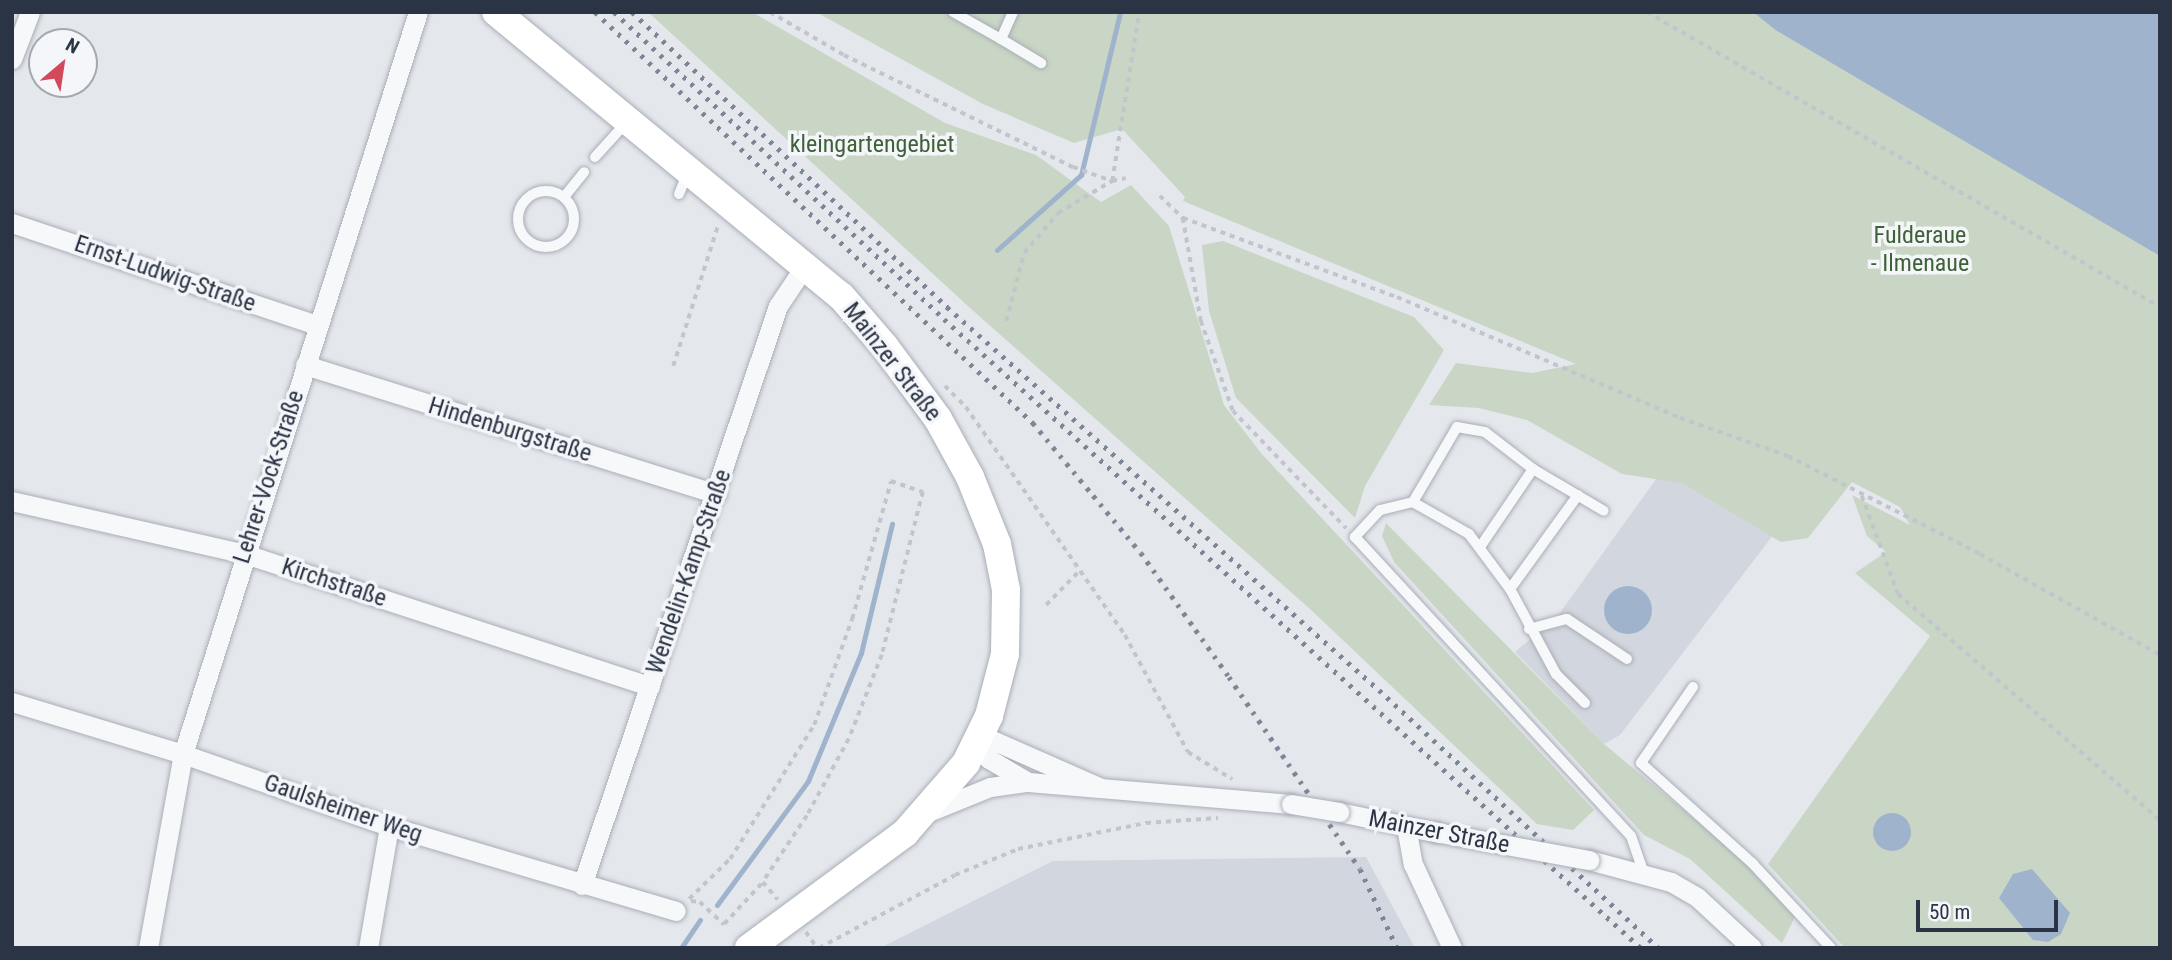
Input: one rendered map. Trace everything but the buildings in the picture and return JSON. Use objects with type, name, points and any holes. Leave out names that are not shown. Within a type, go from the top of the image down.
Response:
[{"type":"main road","name":"Mainzer Straße","points":[[496,12],[629,119],[684,181],[806,264],[841,296],[912,381],[956,450],[989,524],[1006,590],[1008,631],[999,680],[981,735]]},
{"type":"main road","points":[[749,948],[880,853],[925,813],[955,780],[981,735]]},
{"type":"street","points":[[12,59],[30,12]]},
{"type":"street","name":"Lehrer-Vock-Straße","points":[[148,948],[183,754],[418,12]]},
{"type":"street","name":"Ernst-Ludwig-Straße","points":[[12,223],[317,325]]},
{"type":"street","name":"Wendelin-Kamp-Straße","points":[[582,885],[778,306],[806,264]]},
{"type":"street","name":"Hindenburgstraße","points":[[305,365],[716,494]]},
{"type":"street","name":"Kirchstraße","points":[[12,501],[245,554],[650,686]]},
{"type":"street","name":"Gaulsheimer Weg","points":[[12,702],[183,754],[389,825],[582,885],[681,906]]},
{"type":"street","name":"Mainzer Straße","points":[[981,735],[989,760],[1028,782],[1291,804],[1643,871],[1697,897],[1752,948]]},
{"type":"street","name":"Mainzer Straße","points":[[981,735],[1101,788]]},
{"type":"street","points":[[925,813],[990,787],[1028,782]]},
{"type":"street","points":[[368,948],[389,825]]},
{"type":"street","points":[[1406,826],[1413,864],[1452,948]]},
{"type":"lane","points":[[1001,39],[1013,12]]},
{"type":"lane","points":[[955,13],[1041,63]]},
{"type":"lane","points":[[595,157],[629,119]]},
{"type":"lane","points":[[564,197],[584,172]]},
{"type":"lane","points":[[547,191],[564,197],[574,213],[571,232],[558,244],[530,242],[518,218],[524,202],[547,191]]},
{"type":"lane","points":[[1413,502],[1457,427],[1485,432],[1533,469],[1604,511]]},
{"type":"lane","points":[[1480,547],[1533,469]]},
{"type":"lane","points":[[1510,589],[1578,495]]},
{"type":"lane","points":[[1585,703],[1556,674],[1529,629],[1510,589],[1469,534],[1413,502],[1380,510],[1355,537],[1631,836],[1643,871]]},
{"type":"lane","points":[[1529,629],[1567,619],[1627,659]]},
{"type":"lane","points":[[1693,687],[1641,763],[1753,864],[1831,948]]},
{"type":"path","points":[[770,12],[844,55],[1091,176],[1112,181]]},
{"type":"path","points":[[1112,181],[1139,12]]},
{"type":"path","points":[[1647,12],[2160,307]]},
{"type":"path","points":[[1006,321],[1024,253],[1058,213],[1112,181],[1126,178]]},
{"type":"path","points":[[1160,196],[1183,218],[1397,297],[1680,418],[1788,457],[1980,554],[2160,655]]},
{"type":"path","points":[[673,366],[719,227],[713,216]]},
{"type":"path","points":[[1183,218],[1201,321],[1233,411],[1355,537]]},
{"type":"path","points":[[681,906],[730,859],[814,726],[852,619],[891,481],[923,492],[882,655],[849,738],[807,816],[763,882],[723,924],[700,902]]},
{"type":"path","points":[[1861,494],[1898,594],[2160,820]]},
{"type":"path","points":[[1046,605],[1080,570]]},
{"type":"path","points":[[805,930],[818,948],[954,875],[1018,849],[1146,822],[1225,818]]},
{"type":"path","points":[[763,882],[779,900]]},
{"type":"shaded area","points":[[1669,461],[1777,530],[1620,735],[1604,744],[1515,652],[1557,617]]},
{"type":"shaded area","points":[[1366,857],[1415,948],[880,948],[1053,861]]},
{"type":"green space","name":"kleingartengebiet","points":[[648,12],[752,12],[945,123],[1036,155],[1101,202],[1131,185],[1169,226],[1224,405],[1261,453],[1594,810],[1573,830],[1537,824],[1310,609],[969,307]]},
{"type":"green space","name":"Fulderaue - Ilmenaue","points":[[816,12],[2160,12],[2160,948],[1845,948],[1768,864],[1930,636],[1855,573],[1886,552],[1867,536],[1852,495],[1910,525],[1900,507],[1852,482],[1808,538],[1781,542],[1682,483],[1622,474],[1527,420],[1479,408],[1429,405],[1456,363],[1532,373],[1576,364],[1183,201],[1185,197],[1122,129],[1074,143],[983,104]]},
{"type":"green space","points":[[1223,241],[1414,317],[1444,350],[1365,486],[1355,518],[1236,398],[1209,311],[1202,245]]},
{"type":"green space","points":[[1386,523],[1604,744],[1747,863],[1795,917],[1782,943],[1690,859],[1644,835],[1394,562],[1382,536]]},
{"type":"water","points":[[1753,12],[2160,12],[2160,256],[1777,31]]},
{"type":"water","points":[[1628,586],[1645,593],[1652,610],[1645,627],[1628,634],[1611,627],[1604,610],[1611,593]]},
{"type":"water","points":[[1892,813],[1906,818],[1911,832],[1906,846],[1892,851],[1878,846],[1873,832],[1878,818]]},
{"type":"water","points":[[2032,869],[2070,913],[2061,934],[2048,942],[2033,940],[1999,898],[2013,874]]},
{"type":"waterway","points":[[997,250],[1081,175],[1120,12]]},
{"type":"waterway","points":[[717,905],[808,781],[861,653],[892,524]]},
{"type":"waterway","points":[[681,948],[700,920]]},
{"type":"railway","points":[[595,12],[1033,423],[1141,553],[1229,677],[1360,869],[1397,948]]},
{"type":"railway","points":[[614,12],[944,319],[1641,948]]},
{"type":"railway","points":[[632,12],[947,307],[1379,690],[1659,948]]}]
